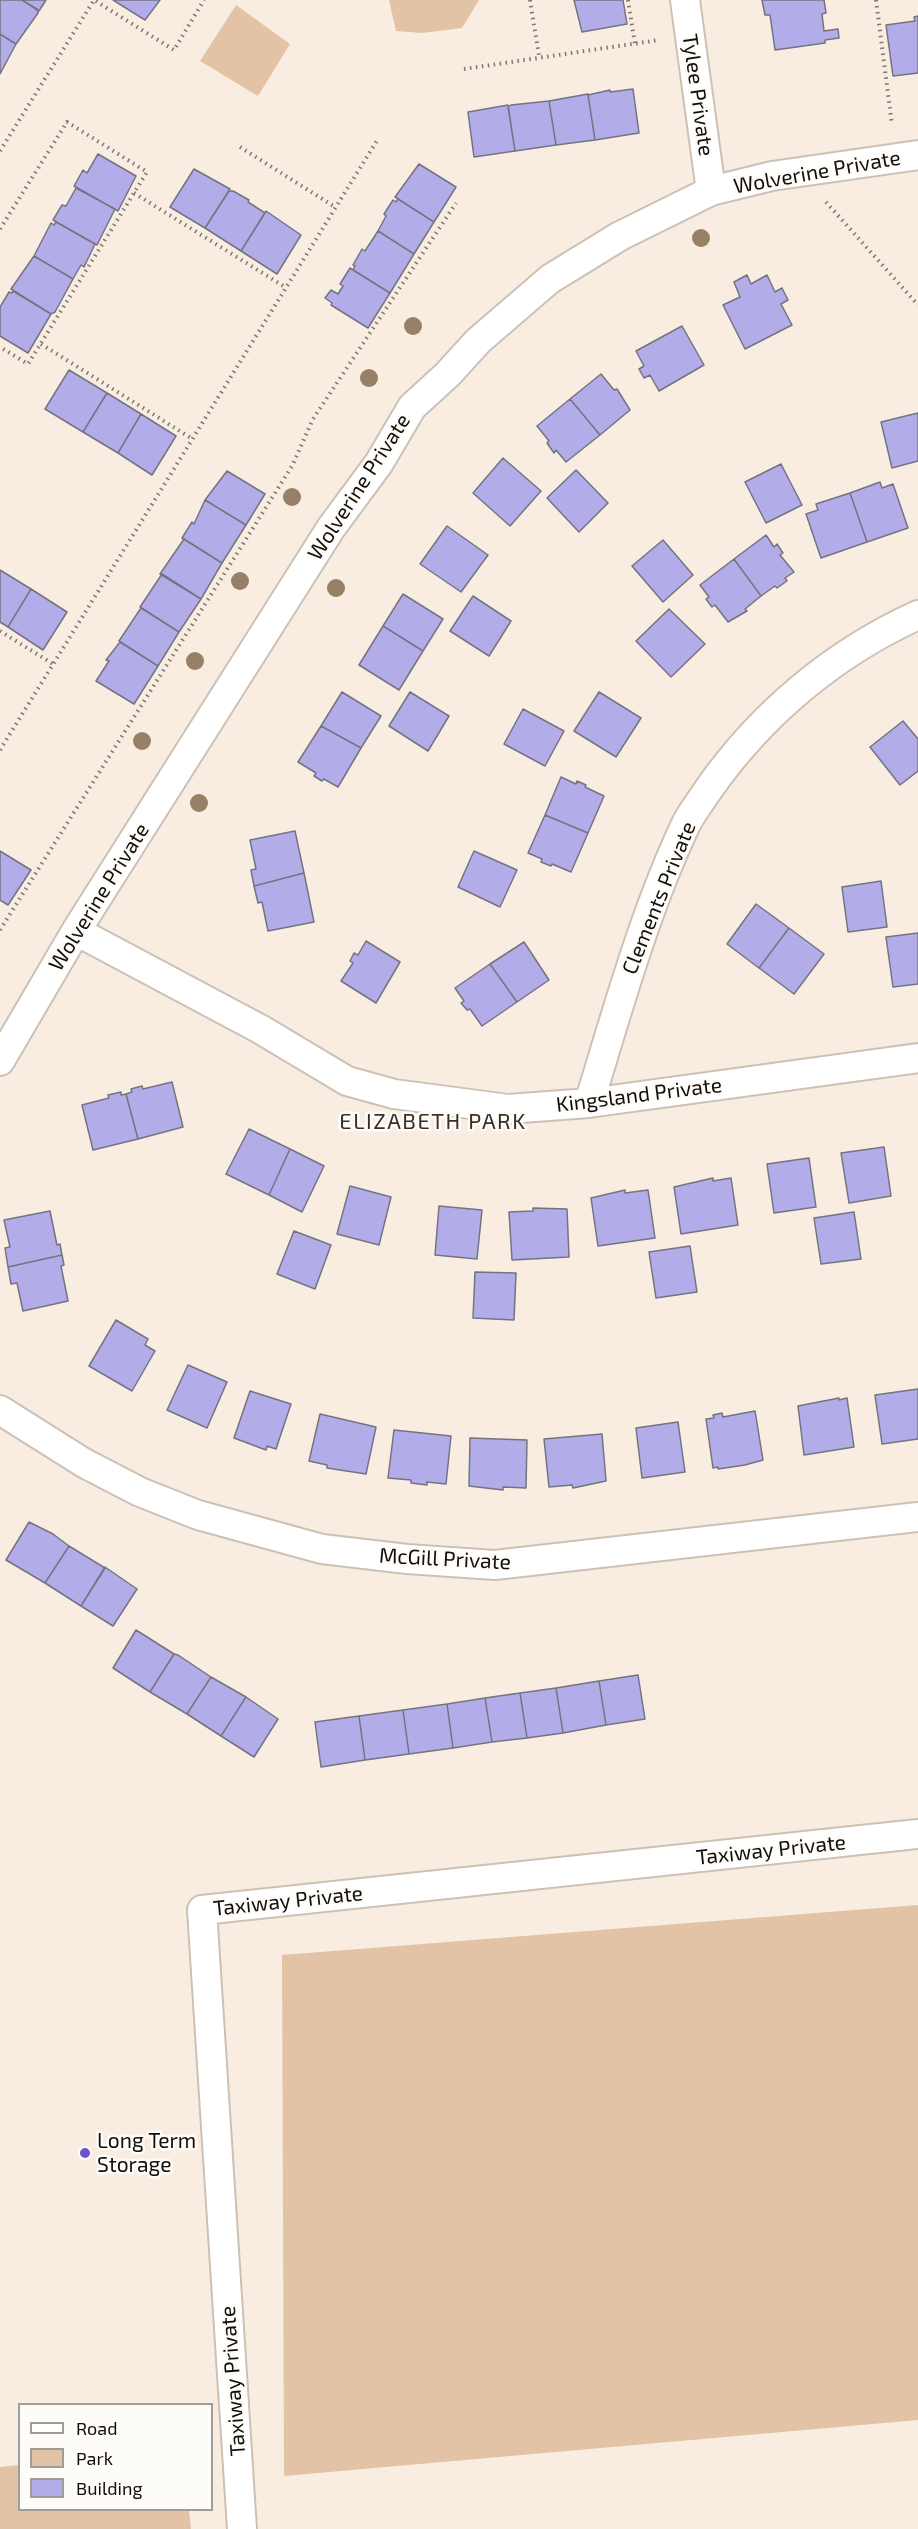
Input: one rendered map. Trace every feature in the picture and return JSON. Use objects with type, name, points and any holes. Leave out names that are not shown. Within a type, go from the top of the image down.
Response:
[{"type":"street","name":"Tylee Private","points":[[686,0],[711,191]]},
{"type":"street","name":"Wolverine Private","points":[[0,1061],[76,931],[281,606],[332,528],[379,463],[412,407],[448,374],[478,341],[550,279],[620,236],[711,191],[800,172],[907,157]]},
{"type":"street","name":"Clements Private","points":[[589,1103],[638,940],[687,822],[724,768],[777,707],[855,647],[918,615]]},
{"type":"street","name":"Kingsland Private","points":[[76,931],[260,1029],[347,1080],[394,1094],[508,1109],[589,1103],[918,1058]]},
{"type":"street","name":"McGill Private","points":[[0,1410],[84,1463],[140,1492],[198,1515],[322,1549],[386,1557],[495,1565],[918,1517]]},
{"type":"street","name":"Taxiway Private","points":[[242,2529],[202,1910],[918,1834]]},
{"type":"path","points":[[0,151],[94,0],[174,50],[204,0]]},
{"type":"path","points":[[530,0],[538,56]]},
{"type":"path","points":[[628,0],[635,44]]},
{"type":"path","points":[[876,0],[907,157]]},
{"type":"path","points":[[464,69],[538,56],[690,36]]},
{"type":"path","points":[[0,230],[66,122],[147,172],[28,364],[0,347]]},
{"type":"path","points":[[0,750],[378,139]]},
{"type":"path","points":[[240,147],[335,207]]},
{"type":"path","points":[[800,172],[918,305]]},
{"type":"path","points":[[134,194],[285,287]]},
{"type":"path","points":[[0,930],[292,466],[314,419],[456,203]]},
{"type":"path","points":[[41,344],[191,438]]},
{"type":"path","points":[[0,631],[52,664]]},
{"type":"green space","points":[[389,0],[479,0],[462,28],[422,33],[396,31]]},
{"type":"green space","points":[[236,5],[290,44],[258,96],[200,61]]},
{"type":"green space","points":[[918,1905],[918,2420],[284,2476],[282,1955]]},
{"type":"green space","points":[[18,2465],[18,2511],[189,2511],[191,2529],[0,2529],[0,2467]]},
{"type":"building","points":[[0,0],[22,0],[37,9],[38,13],[16,44],[0,34]]},
{"type":"building","points":[[22,0],[46,0],[39,11]]},
{"type":"building","points":[[113,0],[160,0],[145,20]]},
{"type":"building","points":[[574,0],[623,0],[627,24],[582,32]]},
{"type":"building","points":[[762,0],[824,0],[826,13],[822,14],[824,31],[838,29],[839,38],[825,40],[825,43],[775,50],[770,15],[765,15]]},
{"type":"building","points":[[918,16],[918,73],[893,76],[886,25],[915,21],[914,17]]},
{"type":"building","points":[[0,34],[16,44],[0,74]]},
{"type":"building","points":[[633,89],[639,133],[595,140],[588,95],[610,90],[610,92]]},
{"type":"building","points":[[588,94],[595,140],[556,145],[549,101]]},
{"type":"building","points":[[549,101],[556,145],[515,151],[508,107]]},
{"type":"building","points":[[508,105],[515,151],[474,157],[468,112]]},
{"type":"building","points":[[98,154],[136,176],[118,211],[74,186],[83,170],[87,173]]},
{"type":"building","points":[[419,164],[456,187],[434,222],[395,197]]},
{"type":"building","points":[[194,169],[230,189],[205,228],[170,207]]},
{"type":"building","points":[[76,188],[115,209],[97,245],[53,220],[62,205],[66,206]]},
{"type":"building","points":[[229,191],[249,200],[248,202],[265,213],[241,251],[205,228]]},
{"type":"building","points":[[398,199],[434,222],[414,254],[378,231],[386,216],[384,214],[393,200],[396,202]]},
{"type":"building","points":[[266,211],[301,235],[277,274],[241,251]]},
{"type":"building","points":[[56,222],[95,244],[84,267],[81,265],[73,279],[34,256],[51,223],[54,225]]},
{"type":"building","points":[[378,231],[414,254],[390,293],[353,270],[355,266],[353,265],[362,249],[365,251]]},
{"type":"building","points":[[34,256],[73,279],[55,312],[51,314],[11,289]]},
{"type":"building","points":[[350,268],[390,293],[368,328],[331,305],[332,303],[325,298],[331,290],[338,294],[343,286],[340,284]]},
{"type":"building","points":[[747,275],[751,284],[767,275],[775,292],[782,288],[788,300],[781,304],[792,325],[745,349],[723,305],[740,297],[734,282]]},
{"type":"building","points":[[13,291],[51,314],[28,353],[0,336],[0,307],[9,292]]},
{"type":"building","points":[[682,326],[704,365],[659,391],[650,375],[644,378],[639,369],[644,366],[636,351]]},
{"type":"building","points":[[69,370],[107,393],[83,432],[45,409]]},
{"type":"building","points":[[601,374],[614,390],[617,389],[630,410],[600,435],[570,399]]},
{"type":"building","points":[[107,393],[141,414],[118,453],[83,432]]},
{"type":"building","points":[[570,399],[600,435],[566,462],[556,450],[554,453],[547,443],[549,441],[537,426]]},
{"type":"building","points":[[918,413],[918,461],[892,468],[881,422]]},
{"type":"building","points":[[141,414],[176,436],[152,475],[118,453]]},
{"type":"building","points":[[503,458],[541,491],[510,526],[473,493]]},
{"type":"building","points":[[781,464],[802,505],[766,523],[745,482]]},
{"type":"building","points":[[576,470],[608,503],[579,532],[547,498]]},
{"type":"building","points":[[227,471],[265,494],[246,525],[205,500]]},
{"type":"building","points":[[880,482],[882,488],[893,484],[908,528],[867,542],[850,493]]},
{"type":"building","points":[[850,493],[867,542],[821,558],[806,514],[818,510],[816,504]]},
{"type":"building","points":[[205,500],[246,525],[222,563],[182,538],[192,522],[194,524]]},
{"type":"building","points":[[447,526],[488,555],[461,592],[420,564]]},
{"type":"building","points":[[766,535],[774,547],[777,544],[783,553],[780,555],[794,572],[785,578],[787,581],[761,596],[734,559]]},
{"type":"building","points":[[184,539],[222,563],[201,599],[160,574]]},
{"type":"building","points":[[663,540],[693,575],[663,602],[632,566]]},
{"type":"building","points":[[734,559],[761,596],[745,609],[747,611],[728,622],[715,605],[712,607],[706,599],[709,597],[700,585]]},
{"type":"building","points":[[0,570],[31,589],[8,627],[0,622]]},
{"type":"building","points":[[162,574],[201,599],[179,632],[140,607]]},
{"type":"building","points":[[31,589],[67,612],[43,650],[8,627]]},
{"type":"building","points":[[403,594],[443,619],[423,651],[383,626]]},
{"type":"building","points":[[473,596],[511,621],[489,656],[450,631]]},
{"type":"building","points":[[141,608],[179,632],[158,666],[119,641]]},
{"type":"building","points":[[669,609],[705,644],[671,677],[636,641]]},
{"type":"building","points":[[383,626],[423,651],[399,690],[359,665]]},
{"type":"building","points":[[120,642],[158,666],[134,704],[96,681],[109,661],[106,660]]},
{"type":"building","points":[[342,692],[381,716],[361,748],[321,726]]},
{"type":"building","points":[[410,692],[449,716],[428,751],[389,726]]},
{"type":"building","points":[[599,692],[641,718],[616,757],[574,731]]},
{"type":"building","points":[[523,709],[564,731],[545,766],[504,744]]},
{"type":"building","points":[[903,721],[918,739],[918,771],[900,785],[870,747]]},
{"type":"building","points":[[321,726],[361,748],[338,787],[314,776],[316,773],[298,762]]},
{"type":"building","points":[[561,777],[576,784],[577,781],[604,796],[588,833],[545,815]]},
{"type":"building","points":[[545,815],[588,833],[571,872],[541,862],[542,859],[528,853]]},
{"type":"building","points":[[295,831],[304,873],[254,886],[251,870],[256,869],[250,840]]},
{"type":"building","points":[[0,851],[31,870],[8,905],[0,900]]},
{"type":"building","points":[[474,851],[517,870],[500,907],[458,887]]},
{"type":"building","points":[[304,873],[314,922],[268,931],[262,902],[258,903],[254,886]]},
{"type":"building","points":[[881,881],[887,927],[848,932],[842,887]]},
{"type":"building","points":[[756,904],[789,928],[759,968],[727,944]]},
{"type":"building","points":[[789,928],[824,954],[794,994],[759,968]]},
{"type":"building","points":[[918,933],[918,984],[893,987],[886,937]]},
{"type":"building","points":[[366,941],[400,962],[376,1003],[341,981],[353,963],[350,961],[354,953],[358,955]]},
{"type":"building","points":[[524,942],[549,980],[517,1002],[490,964]]},
{"type":"building","points":[[490,964],[517,1002],[482,1026],[470,1009],[467,1010],[461,1003],[464,1001],[455,988]]},
{"type":"building","points":[[172,1082],[183,1127],[138,1139],[126,1094],[132,1092],[131,1089],[142,1086],[143,1089]]},
{"type":"building","points":[[121,1092],[121,1095],[126,1094],[138,1139],[93,1150],[82,1105],[109,1098],[108,1095]]},
{"type":"building","points":[[249,1129],[290,1149],[269,1195],[226,1174]]},
{"type":"building","points":[[884,1147],[891,1196],[849,1203],[841,1153]]},
{"type":"building","points":[[290,1149],[324,1166],[302,1212],[269,1195]]},
{"type":"building","points":[[809,1158],[816,1207],[774,1213],[767,1164]]},
{"type":"building","points":[[713,1178],[713,1181],[731,1178],[738,1225],[681,1234],[674,1187]]},
{"type":"building","points":[[350,1186],[391,1197],[379,1245],[337,1234]]},
{"type":"building","points":[[625,1190],[625,1193],[648,1190],[655,1238],[598,1246],[591,1198]]},
{"type":"building","points":[[439,1206],[482,1210],[477,1259],[435,1255]]},
{"type":"building","points":[[533,1208],[567,1209],[569,1257],[512,1260],[509,1212],[533,1211]]},
{"type":"building","points":[[50,1211],[57,1245],[60,1244],[62,1255],[8,1267],[5,1248],[10,1247],[4,1220]]},
{"type":"building","points":[[854,1212],[861,1259],[821,1264],[814,1218]]},
{"type":"building","points":[[294,1231],[331,1245],[315,1289],[277,1274]]},
{"type":"building","points":[[690,1246],[697,1292],[656,1298],[649,1252]]},
{"type":"building","points":[[62,1255],[64,1265],[61,1266],[68,1301],[23,1311],[17,1283],[11,1284],[8,1267]]},
{"type":"building","points":[[475,1272],[516,1273],[514,1320],[473,1318]]},
{"type":"building","points":[[116,1320],[148,1339],[145,1345],[155,1351],[132,1391],[89,1366]]},
{"type":"building","points":[[188,1365],[227,1382],[207,1428],[167,1410]]},
{"type":"building","points":[[918,1389],[918,1439],[882,1444],[875,1395]]},
{"type":"building","points":[[250,1391],[291,1404],[276,1449],[267,1446],[266,1450],[234,1438]]},
{"type":"building","points":[[839,1398],[839,1400],[847,1398],[854,1447],[804,1455],[798,1406]]},
{"type":"building","points":[[755,1411],[763,1460],[745,1465],[713,1468],[706,1419],[714,1418],[713,1415],[722,1413],[723,1417]]},
{"type":"building","points":[[320,1414],[376,1427],[366,1474],[327,1468],[327,1465],[309,1461]]},
{"type":"building","points":[[678,1422],[685,1472],[642,1478],[636,1428]]},
{"type":"building","points":[[394,1430],[451,1436],[446,1484],[427,1482],[427,1485],[411,1483],[411,1480],[388,1478]]},
{"type":"building","points":[[602,1434],[606,1481],[573,1488],[572,1485],[549,1487],[544,1439]]},
{"type":"building","points":[[470,1438],[527,1440],[526,1488],[503,1487],[503,1490],[469,1486]]},
{"type":"building","points":[[29,1522],[53,1534],[69,1546],[45,1583],[6,1560]]},
{"type":"building","points":[[69,1546],[105,1568],[81,1606],[45,1583]]},
{"type":"building","points":[[105,1567],[137,1589],[113,1626],[81,1606]]},
{"type":"building","points":[[136,1630],[174,1654],[150,1692],[113,1668]]},
{"type":"building","points":[[174,1654],[211,1677],[187,1714],[150,1692]]},
{"type":"building","points":[[638,1675],[645,1719],[606,1725],[599,1681]]},
{"type":"building","points":[[211,1677],[246,1697],[221,1736],[187,1714]]},
{"type":"building","points":[[599,1681],[606,1725],[563,1733],[556,1688]]},
{"type":"building","points":[[556,1688],[563,1733],[527,1738],[520,1693]]},
{"type":"building","points":[[520,1693],[527,1738],[492,1742],[485,1698]]},
{"type":"building","points":[[246,1697],[278,1719],[254,1757],[221,1736]]},
{"type":"building","points":[[485,1698],[492,1742],[453,1748],[447,1704]]},
{"type":"building","points":[[447,1704],[453,1748],[409,1754],[403,1710]]},
{"type":"building","points":[[403,1710],[409,1754],[365,1760],[359,1716]]},
{"type":"building","points":[[359,1716],[365,1760],[321,1767],[315,1722]]},
{"type":"place","name":"Long Term Storage","points":[[85,2153]]},
{"type":"district","name":"ELIZABETH PARK","points":[[433,1122]]}]
